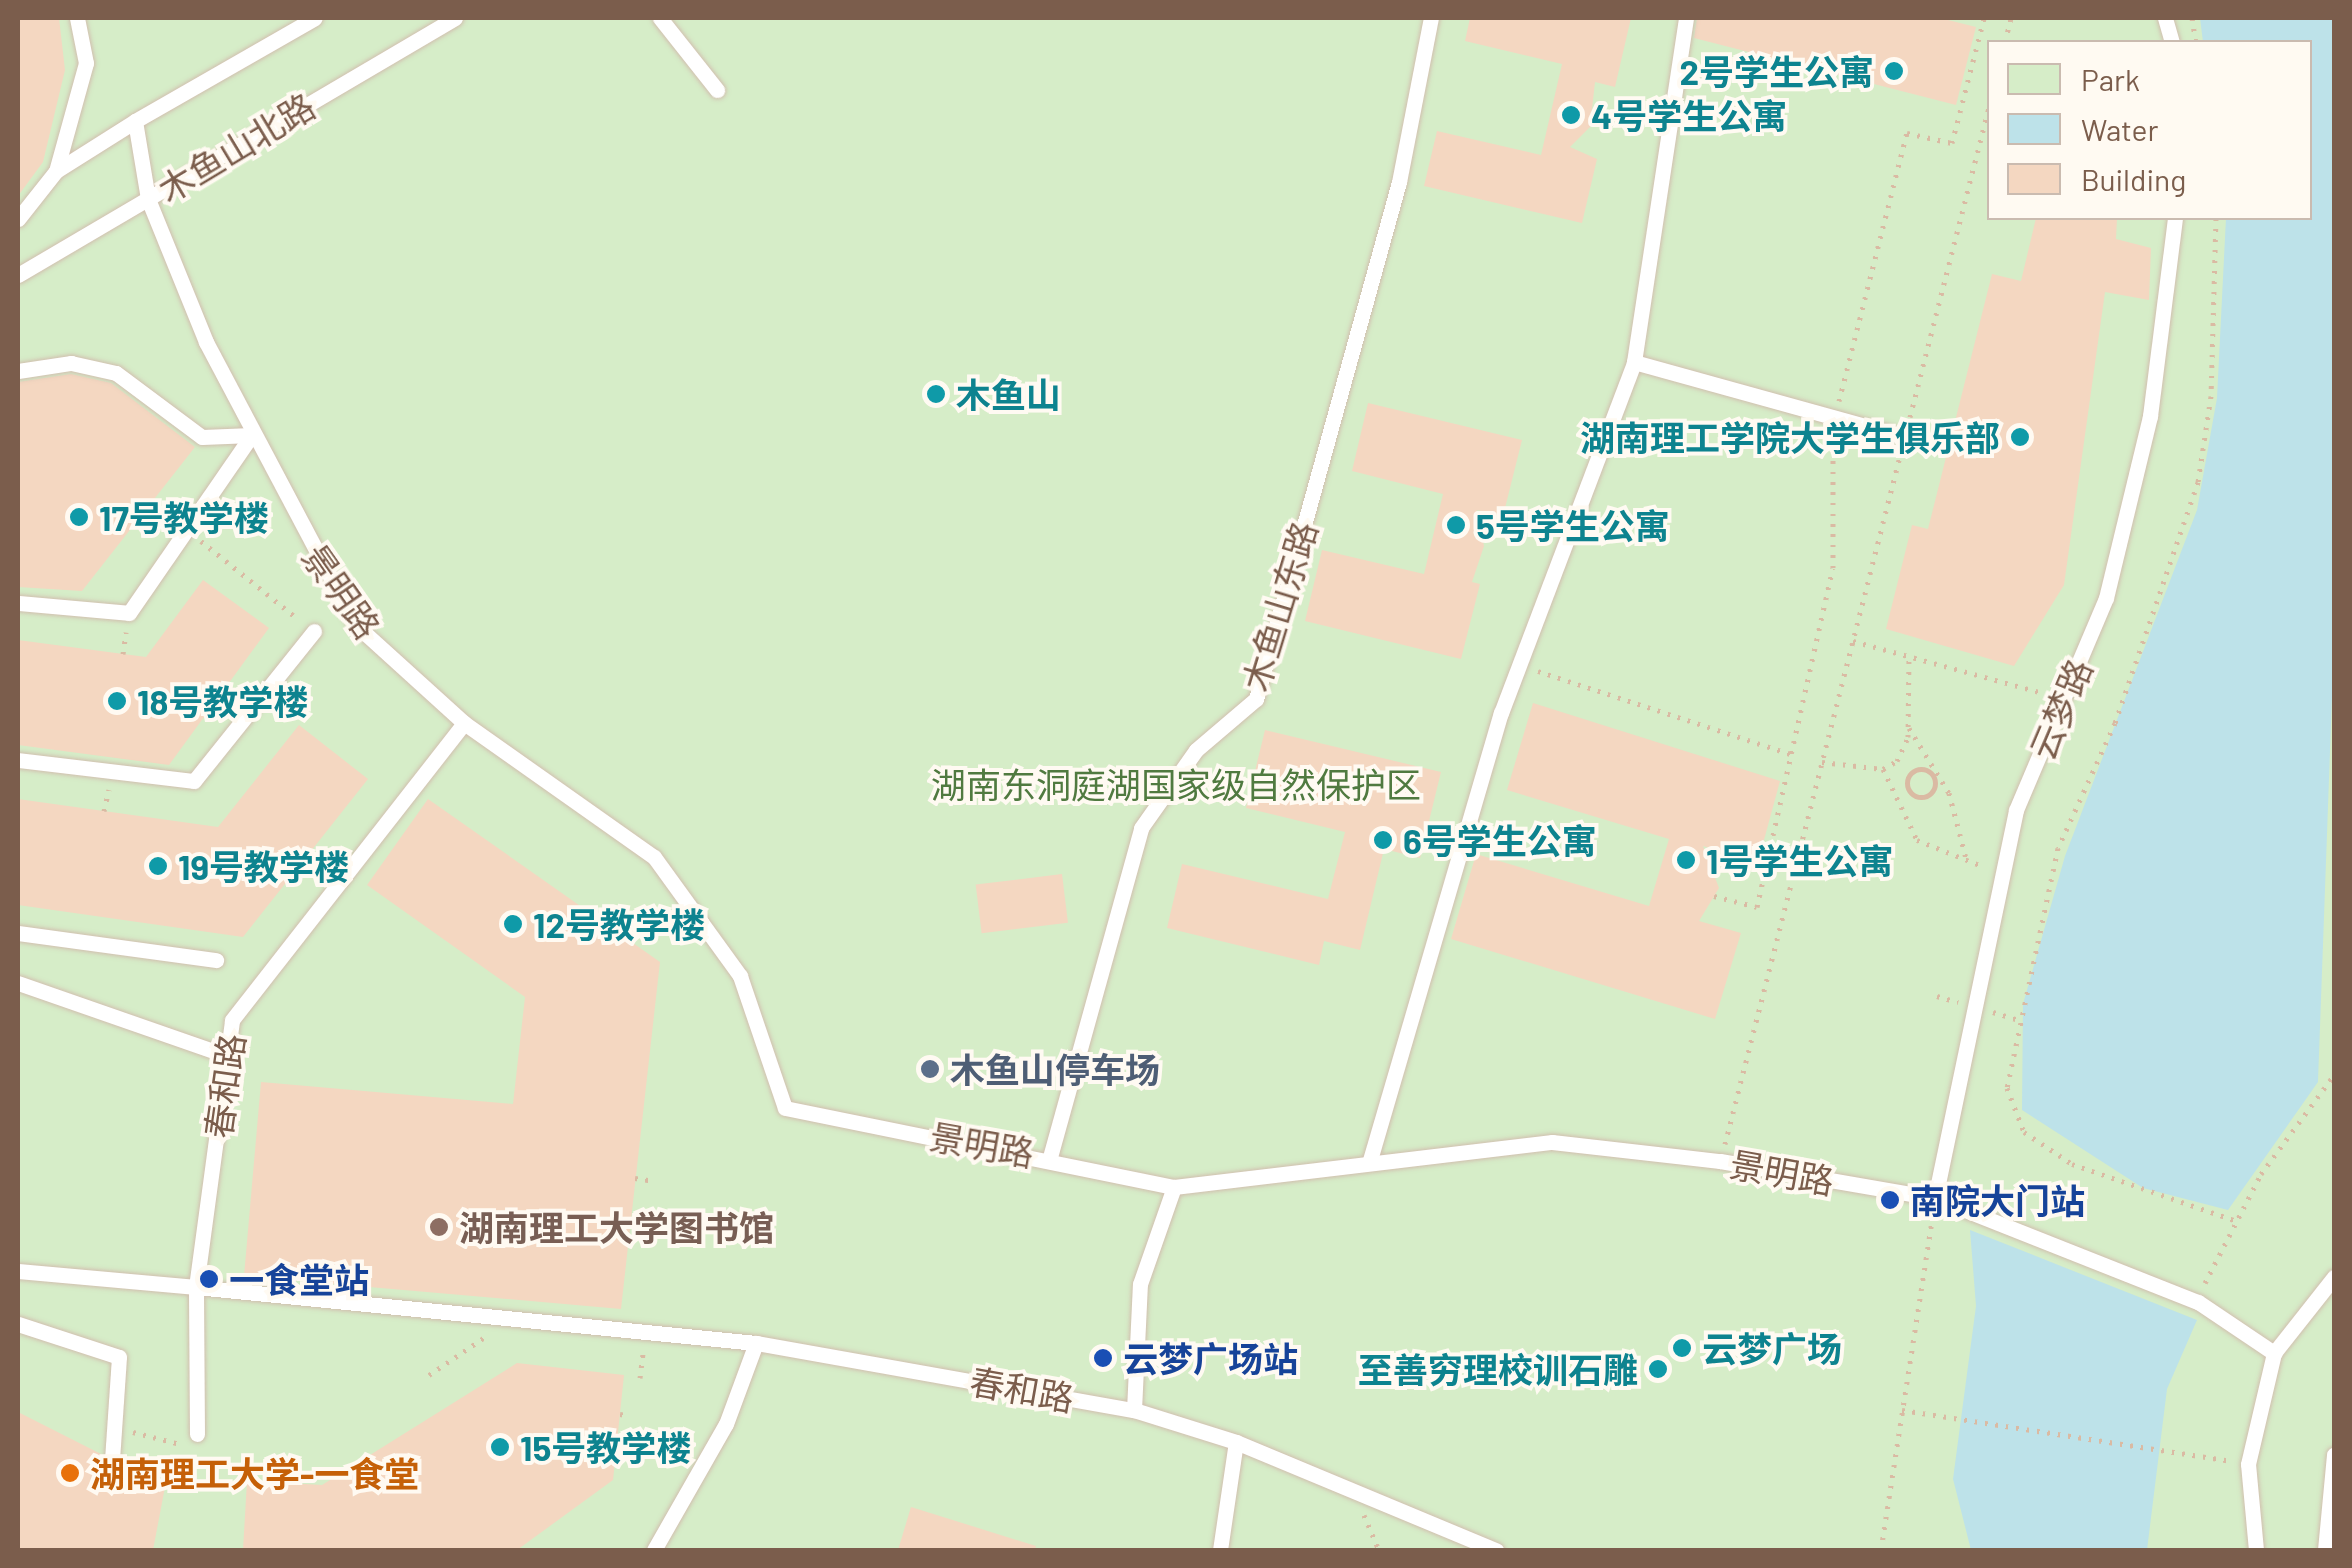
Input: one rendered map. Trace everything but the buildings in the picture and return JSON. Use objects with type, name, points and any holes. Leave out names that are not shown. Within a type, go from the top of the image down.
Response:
[{"type":"lane","points":[[56,172],[86,63],[76,18]]},
{"type":"lane","points":[[18,219],[56,172],[135,121],[316,18]]},
{"type":"lane","name":"木鱼山北路","points":[[18,275],[455,18]]},
{"type":"lane","points":[[660,18],[716,90]]},
{"type":"lane","name":"木鱼山东路","points":[[1050,1156],[1141,828],[1196,750],[1256,699],[1400,182],[1431,18]]},
{"type":"lane","points":[[1370,1160],[1521,665],[1634,362],[1668,190],[1686,18]]},
{"type":"lane","name":"景明路","points":[[135,121],[148,199],[252,435],[356,625],[464,724],[654,857],[740,976],[785,1108],[1050,1156],[1174,1186],[1370,1160],[1552,1142],[1720,1161],[1936,1198],[2198,1302],[2274,1352]]},
{"type":"lane","name":"云梦路","points":[[1936,1198],[2016,810],[2066,700],[2106,598],[2150,416],[2174,220]]},
{"type":"lane","points":[[18,371],[71,362],[116,373],[202,436],[252,435]]},
{"type":"lane","points":[[1634,362],[1904,437]]},
{"type":"lane","points":[[18,602],[128,613],[252,435]]},
{"type":"lane","points":[[18,760],[194,782],[314,632]]},
{"type":"lane","name":"春和路","points":[[197,1434],[196,1288],[232,1020],[464,724]]},
{"type":"lane","points":[[18,933],[216,960]]},
{"type":"lane","points":[[18,983],[228,1056]]},
{"type":"lane","points":[[1134,1410],[1140,1284],[1174,1186]]},
{"type":"lane","points":[[18,1271],[196,1288]]},
{"type":"lane","points":[[2256,1550],[2248,1464],[2274,1352],[2334,1276]]},
{"type":"lane","name":"春和路","points":[[196,1288],[756,1342],[1134,1410],[1236,1442],[1496,1550]]},
{"type":"lane","points":[[18,1324],[119,1357],[112,1460]]},
{"type":"lane","points":[[654,1550],[726,1424],[756,1342]]},
{"type":"lane","points":[[1220,1550],[1236,1442]]},
{"type":"lane","points":[[2325,1550],[2334,1454]]},
{"type":"path","points":[[1714,896],[1756,907],[1794,756],[1833,568],[1835,418],[1907,133],[1952,144],[1984,18]]},
{"type":"path","points":[[1720,1161],[1987,116]]},
{"type":"path","points":[[2216,220],[2211,396],[2198,482],[2114,724],[2058,848],[2007,1088],[2024,1132],[2072,1164],[2234,1220]]},
{"type":"path","points":[[187,530],[314,632]]},
{"type":"path","points":[[1853,641],[2066,700]]},
{"type":"path","points":[[1822,762],[1883,769],[1896,761],[1908,726],[1909,657]]},
{"type":"path","points":[[1521,665],[1794,756]]},
{"type":"path","points":[[1908,726],[1937,779],[1967,862]]},
{"type":"path","points":[[1883,769],[1898,792],[1917,840],[1967,862],[2001,871]]},
{"type":"path","points":[[1908,789],[1916,770],[1937,779]]},
{"type":"path","points":[[1898,792],[1908,789],[1928,796],[1937,779]]},
{"type":"path","points":[[2198,1302],[2234,1220],[2334,1075]]},
{"type":"path","points":[[635,1178],[653,1181]]},
{"type":"path","points":[[1880,1550],[1936,1198]]},
{"type":"path","points":[[429,1375],[515,1317]]},
{"type":"path","points":[[640,1378],[644,1338]]},
{"type":"path","points":[[1902,1410],[2248,1464]]},
{"type":"path","points":[[114,1428],[183,1444]]},
{"type":"path","points":[[1354,1494],[1379,1550]]},
{"type":"green space","name":"湖南东洞庭湖国家级自然保护区","points":[[18,18],[2334,18],[2334,1550],[18,1550]]},
{"type":"water","points":[[2200,18],[2334,18],[2334,641],[2318,1082],[2228,1210],[2143,1188],[2022,1110],[2023,1004],[2065,856],[2197,510],[2217,398],[2226,220],[2312,220],[2312,40],[2203,40]]},
{"type":"water","points":[[1970,1230],[2197,1320],[2167,1389],[2147,1550],[1971,1550],[1953,1479],[1976,1306]]},
{"type":"place","name":"2号学生公寓","points":[[1894,71]]},
{"type":"place","name":"4号学生公寓","points":[[1571,115]]},
{"type":"place","name":"木鱼山","points":[[936,394]]},
{"type":"place","name":"湖南理工学院大学生俱乐部","points":[[2020,437]]},
{"type":"place","name":"17号教学楼","points":[[79,517]]},
{"type":"place","name":"5号学生公寓","points":[[1456,525]]},
{"type":"place","name":"18号教学楼","points":[[117,701]]},
{"type":"place","name":"6号学生公寓","points":[[1383,840]]},
{"type":"place","name":"1号学生公寓","points":[[1686,860]]},
{"type":"place","name":"19号教学楼","points":[[158,866]]},
{"type":"place","name":"12号教学楼","points":[[513,924]]},
{"type":"place","name":"木鱼山停车场","points":[[930,1069]]},
{"type":"place","name":"南院大门站","points":[[1890,1200]]},
{"type":"place","name":"湖南理工大学图书馆","points":[[439,1227]]},
{"type":"place","name":"一食堂站","points":[[209,1279]]},
{"type":"place","name":"云梦广场","points":[[1682,1348]]},
{"type":"place","name":"云梦广场站","points":[[1103,1358]]},
{"type":"place","name":"至善穷理校训石雕","points":[[1658,1369]]},
{"type":"place","name":"15号教学楼","points":[[500,1447]]},
{"type":"place","name":"湖南理工大学-一食堂","points":[[70,1473]]}]
